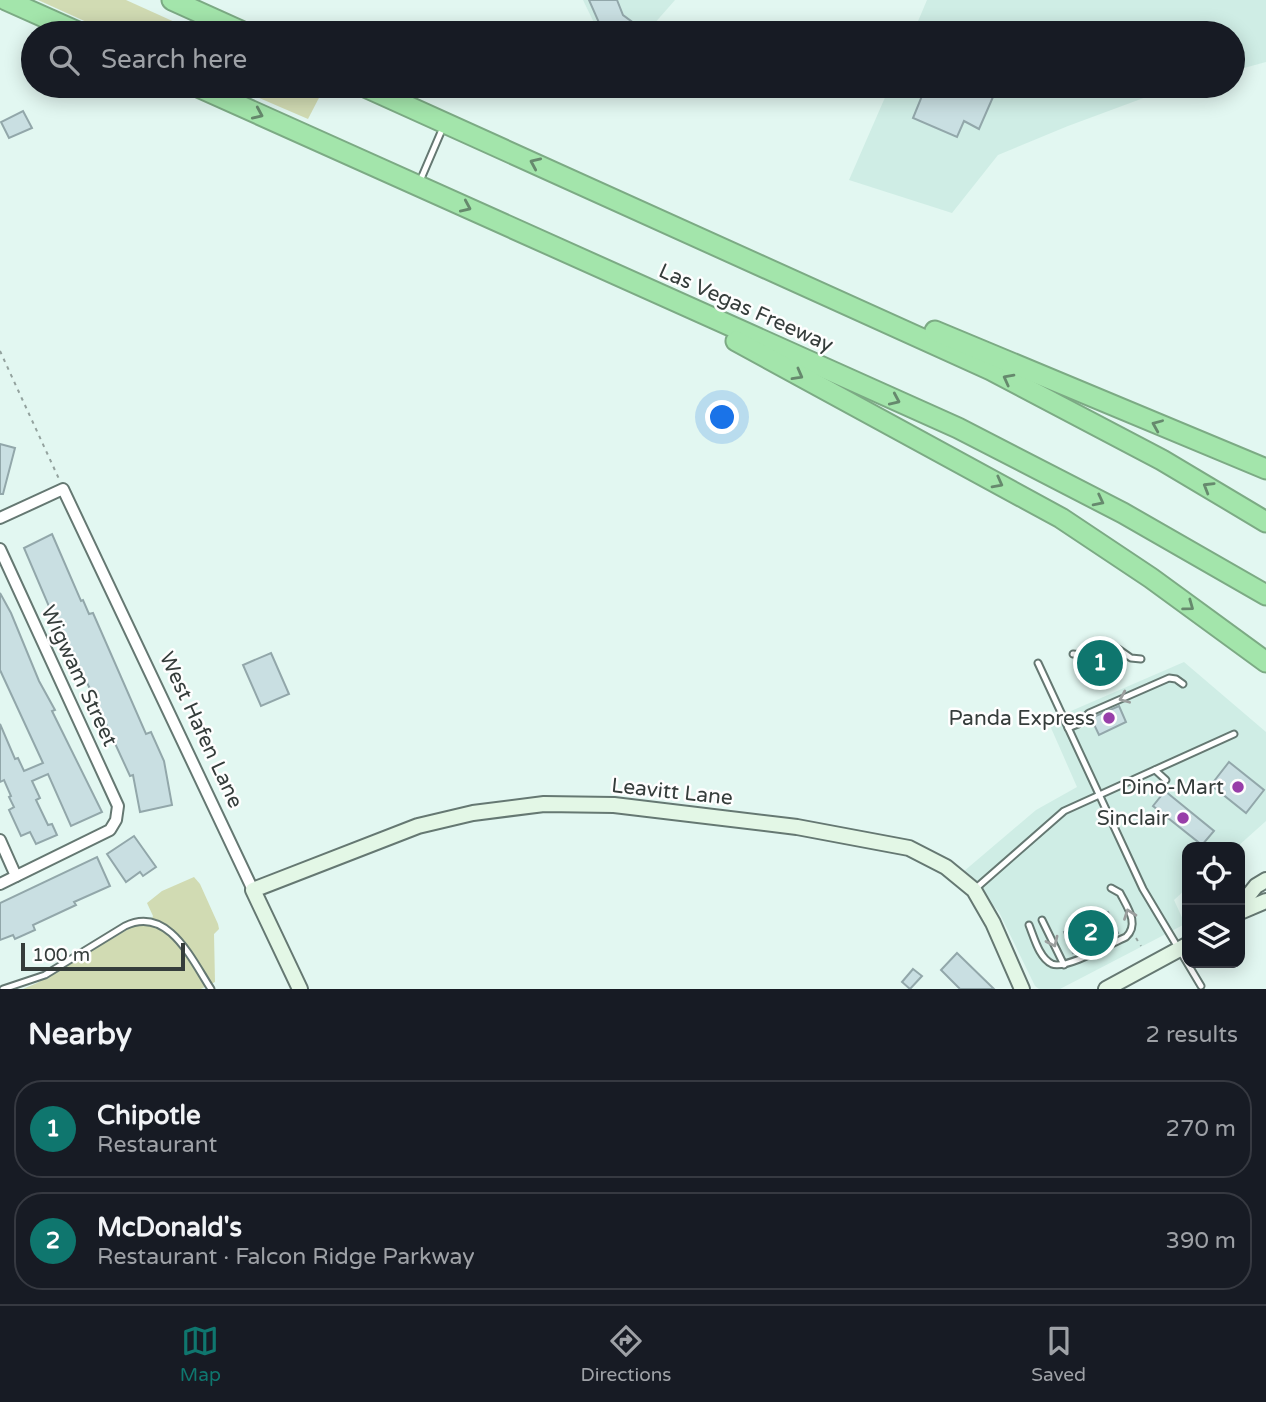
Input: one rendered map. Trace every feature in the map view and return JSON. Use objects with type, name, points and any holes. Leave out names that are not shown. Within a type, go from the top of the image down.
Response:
[{"type":"highway","points":[[6,0],[53,21]]},
{"type":"highway","points":[[172,0],[219,21]]},
{"type":"highway","name":"Las Vegas Freeway","points":[[223,98],[958,428],[1122,513],[1266,595]]},
{"type":"highway","points":[[390,98],[991,370],[1162,460],[1266,522]]},
{"type":"highway","points":[[598,191],[1266,469]]},
{"type":"highway","points":[[609,272],[1061,519],[1151,578],[1266,662]]},
{"type":"main road","name":"Leavitt Lane","points":[[253,890],[418,826],[473,813],[544,804],[614,805],[797,827],[909,848],[946,867],[974,890],[993,923],[1022,989]]},
{"type":"main road","points":[[1241,905],[1266,880]]},
{"type":"main road","name":"West Hafen Lane","points":[[253,890],[300,989]]},
{"type":"main road","points":[[1245,910],[1266,901]]},
{"type":"main road","points":[[1106,989],[1182,949]]},
{"type":"street","points":[[0,518],[63,489]]},
{"type":"street","name":"West Hafen Lane","points":[[63,489],[253,890]]},
{"type":"street","name":"Wigwam Street","points":[[0,549],[118,806],[116,820],[110,830],[16,876]]},
{"type":"street","points":[[0,840],[16,876],[0,884]]},
{"type":"lane","points":[[418,186],[445,122]]},
{"type":"lane","points":[[1073,654],[1081,655],[1108,644],[1131,658],[1141,659]]},
{"type":"lane","points":[[1038,663],[1143,889],[1182,947]]},
{"type":"lane","points":[[1069,728],[1089,713],[1169,678],[1182,684]]},
{"type":"lane","points":[[974,890],[1064,811],[1234,734]]},
{"type":"lane","points":[[1155,770],[1166,780]]},
{"type":"lane","points":[[1029,926],[1042,955],[1052,964],[1064,965],[1126,937],[1131,932],[1133,923],[1121,893],[1111,888]]},
{"type":"lane","points":[[1042,919],[1064,965]]},
{"type":"lane","points":[[3,989],[45,975],[125,926],[144,920],[149,920],[179,939],[211,989]]},
{"type":"lane","points":[[1192,968],[1201,986]]},
{"type":"path","points":[[0,351],[63,489]]},
{"type":"shaded area","points":[[583,0],[675,0],[657,21],[593,21]]},
{"type":"shaded area","points":[[927,0],[1266,0],[1266,62],[1245,68],[1245,21],[918,21]]},
{"type":"shaded area","points":[[885,98],[1144,98],[998,155],[952,213],[849,180]]},
{"type":"shaded area","points":[[1184,662],[1266,732],[1266,821],[1243,842],[1182,842],[1182,893],[1174,900],[1182,917],[1182,926],[1060,989],[1039,989],[1035,986],[999,912],[963,872],[1036,810],[1077,787],[1048,721]]},
{"type":"green space","points":[[38,0],[126,0],[172,21],[84,21]]},
{"type":"green space","points":[[259,98],[319,98],[308,119]]},
{"type":"green space","points":[[194,877],[200,884],[219,929],[214,934],[215,982],[201,989],[23,989],[137,924],[149,925],[153,916],[147,903],[162,891]]},
{"type":"building","points":[[589,0],[617,0],[623,15],[631,21],[598,21]]},
{"type":"building","points":[[921,98],[993,98],[979,129],[964,121],[957,137],[913,118]]},
{"type":"building","points":[[23,111],[32,128],[9,138],[1,122]]},
{"type":"building","points":[[0,444],[15,448],[3,494],[0,494]]},
{"type":"building","points":[[52,534],[81,601],[83,600],[89,614],[93,613],[146,734],[151,732],[164,761],[172,805],[140,812],[133,775],[130,776],[84,676],[67,643],[65,644],[24,548]]},
{"type":"building","points":[[0,593],[39,681],[55,710],[52,711],[102,812],[71,826],[48,774],[32,781],[40,798],[36,800],[48,825],[52,824],[57,835],[36,844],[30,832],[21,836],[9,810],[14,807],[9,797],[11,796],[4,780],[0,782],[0,724],[15,759],[18,758],[24,771],[43,763],[0,670]]},
{"type":"building","points":[[1110,650],[1118,664],[1088,678],[1081,661]]},
{"type":"building","points":[[271,653],[289,694],[261,706],[243,665]]},
{"type":"building","points":[[1119,706],[1126,722],[1099,735],[1091,718]]},
{"type":"building","name":"Dino-Mart","points":[[1229,762],[1264,790],[1246,813],[1211,785]]},
{"type":"building","name":"Sinclair","points":[[1165,791],[1214,831],[1205,842],[1198,842],[1153,806]]},
{"type":"building","points":[[134,836],[156,867],[143,876],[140,872],[126,882],[107,854]]},
{"type":"building","points":[[97,857],[110,886],[33,925],[35,930],[15,939],[13,935],[0,940],[0,903]]},
{"type":"building","points":[[1108,912],[1118,933],[1073,953],[1064,932]]},
{"type":"building","points":[[957,953],[994,989],[960,989],[941,970]]},
{"type":"building","points":[[913,969],[922,976],[910,989],[902,982]]},
{"type":"place","name":"Chipotle","points":[[1100,663]]},
{"type":"place","name":"Panda Express","points":[[1109,718]]},
{"type":"place","name":"Dino-Mart","points":[[1238,787]]},
{"type":"place","name":"Sinclair","points":[[1183,818]]},
{"type":"place","name":"McDonald's","points":[[1091,933]]}]
